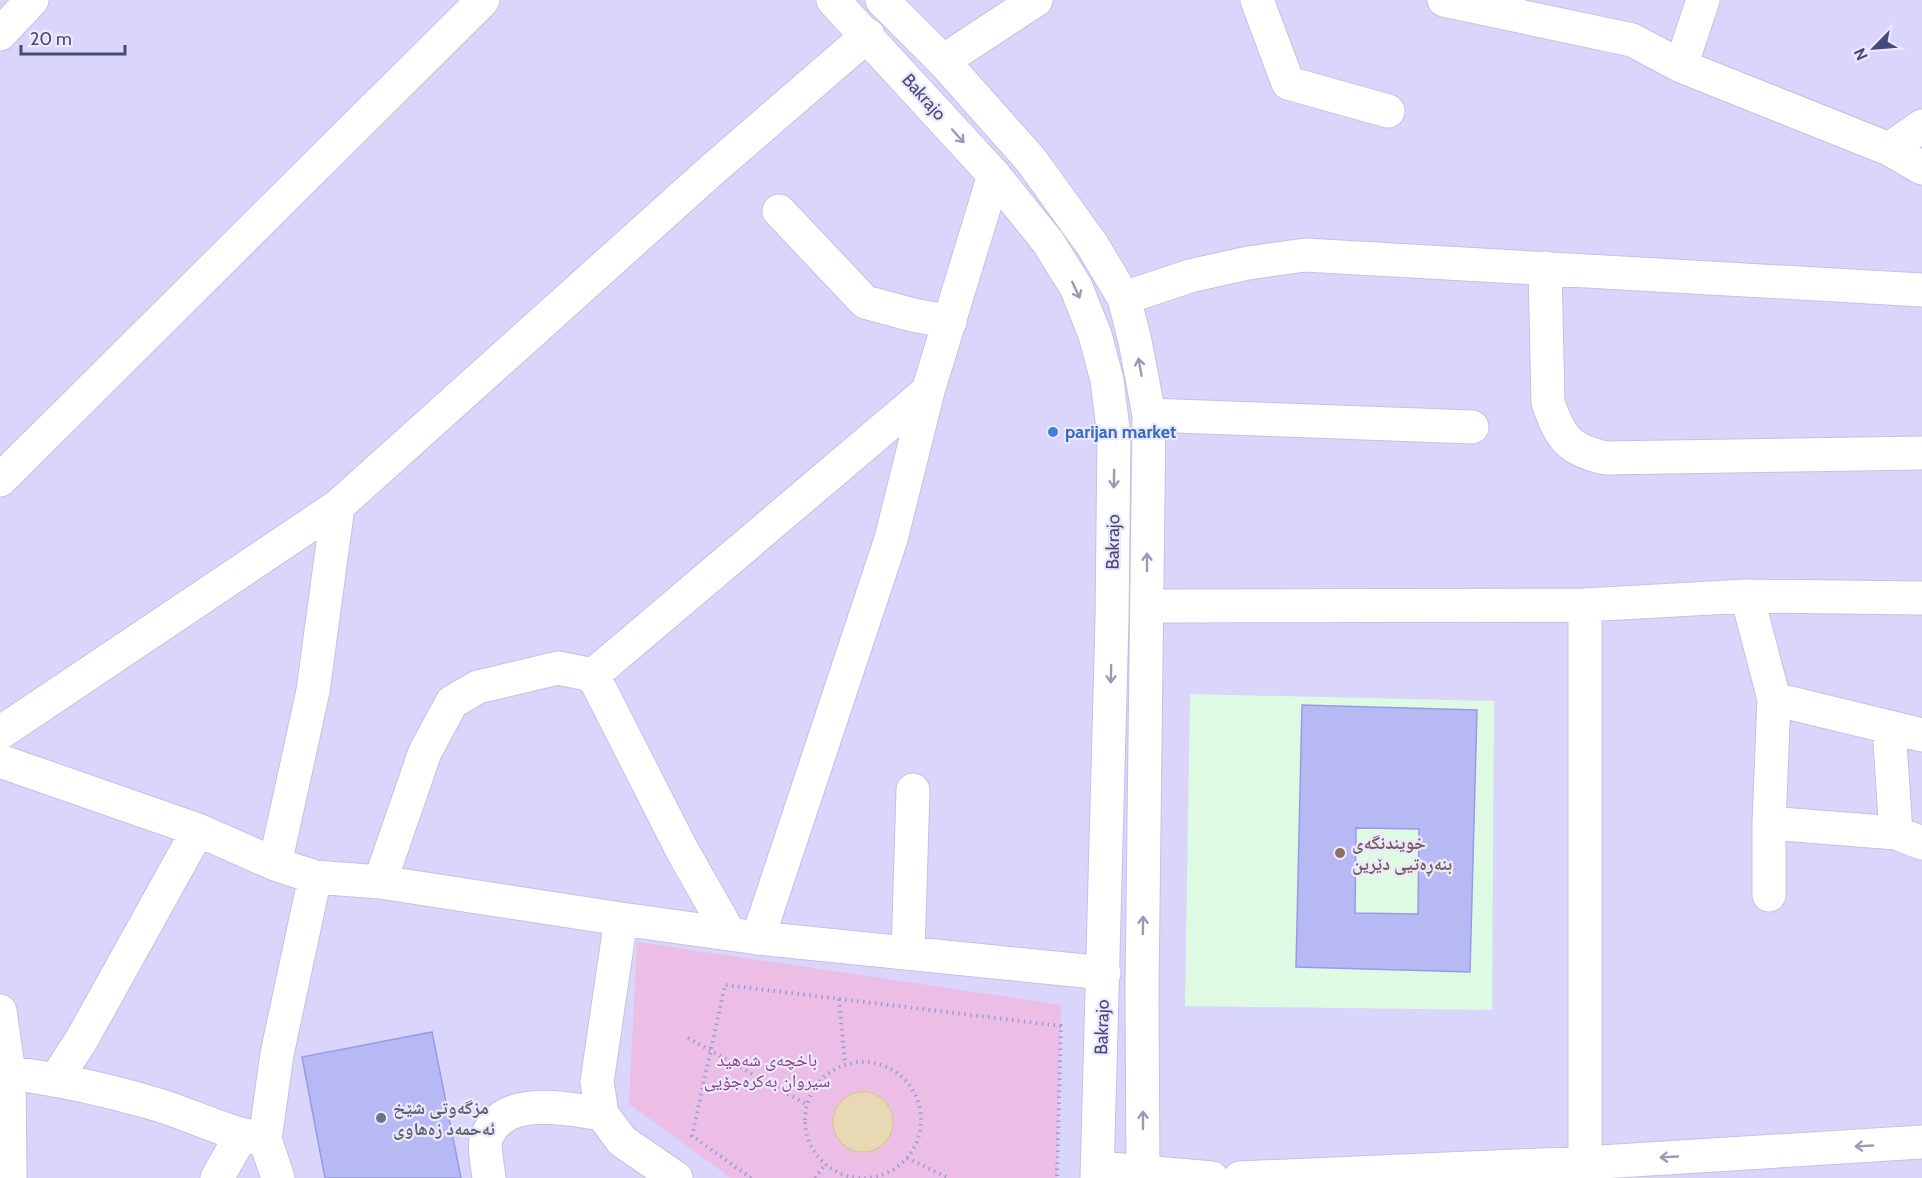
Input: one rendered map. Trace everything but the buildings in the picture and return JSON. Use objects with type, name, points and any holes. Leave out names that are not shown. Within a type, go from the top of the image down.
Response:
[{"type":"street","points":[[0,34],[32,0]]},
{"type":"street","points":[[0,480],[483,0]]},
{"type":"street","name":"Bakrajo","points":[[833,0],[868,35],[994,175],[1048,242],[1076,287],[1095,335],[1107,380],[1114,448],[1113,619],[1098,1173]]},
{"type":"street","name":"Bakrajo","points":[[882,0],[943,61],[1031,160],[1093,246],[1124,298],[1135,341],[1149,415],[1142,989],[1143,1175]]},
{"type":"street","points":[[943,61],[1036,0]]},
{"type":"street","points":[[1257,0],[1288,83],[1388,111]]},
{"type":"street","points":[[1444,0],[1632,40],[1680,66],[1889,149],[1922,168]]},
{"type":"street","points":[[1680,66],[1703,0]]},
{"type":"street","points":[[0,733],[338,506],[713,169],[868,35]]},
{"type":"street","points":[[1889,149],[1922,126]]},
{"type":"street","points":[[1889,149],[1922,141]]},
{"type":"street","points":[[743,935],[891,539],[928,391],[994,175]]},
{"type":"street","points":[[779,211],[865,302],[950,322]]},
{"type":"street","points":[[1124,298],[1190,276],[1248,263],[1305,255],[1922,290]]},
{"type":"street","points":[[1545,268],[1548,403],[1568,443],[1587,453],[1605,458],[1922,453]]},
{"type":"street","points":[[593,675],[928,391]]},
{"type":"street","points":[[1149,415],[1472,427]]},
{"type":"street","points":[[275,864],[313,691],[338,506]]},
{"type":"street","points":[[1147,606],[1586,606],[1748,596],[1922,598]]},
{"type":"street","points":[[1748,596],[1774,699],[1769,823],[1769,896]]},
{"type":"street","points":[[1585,1162],[1586,606]]},
{"type":"street","points":[[380,882],[425,752],[452,702],[478,687],[558,668],[593,675]]},
{"type":"street","points":[[593,675],[682,850],[743,935]]},
{"type":"street","points":[[1774,699],[1922,735]]},
{"type":"street","points":[[1769,823],[1909,838],[1888,728]]},
{"type":"street","points":[[0,761],[198,830],[275,864],[315,877],[380,882],[743,935],[1104,973]]},
{"type":"street","points":[[908,953],[913,790]]},
{"type":"street","points":[[56,1079],[82,1039],[198,830]]},
{"type":"street","points":[[217,1178],[253,1137],[277,1053],[315,877]]},
{"type":"street","points":[[621,919],[597,1082],[602,1114],[622,1141],[676,1178]]},
{"type":"street","points":[[4,1042],[56,1079],[156,1104],[253,1137],[278,1178]]},
{"type":"street","points":[[4,1042],[10,1178]]},
{"type":"street","points":[[489,1178],[485,1138],[498,1119],[516,1111],[541,1106],[602,1114]]},
{"type":"street","points":[[1240,1178],[1585,1162],[1922,1142]]},
{"type":"street","points":[[1098,1173],[1212,1178]]},
{"type":"path","points":[[751,1178],[692,1136],[725,986],[1061,1026],[1057,1178]]},
{"type":"path","points":[[839,999],[845,1064]]},
{"type":"path","points":[[688,1038],[806,1104]]},
{"type":"path","points":[[863,1061],[882,1064],[899,1074],[911,1088],[919,1105],[921,1124],[916,1142],[907,1158],[893,1170],[876,1176],[859,1178],[841,1174],[826,1165],[814,1152],[807,1137],[804,1121],[806,1104],[814,1087],[828,1073],[845,1064],[863,1061]]},
{"type":"path","points":[[907,1158],[948,1178]]},
{"type":"path","points":[[814,1178],[826,1165]]},
{"type":"shaded area","points":[[0,0],[1922,0],[1922,1178],[0,1178]]},
{"type":"shaded area","name":"خویندنگەی بنەڕەتیی دێرین","points":[[1190,694],[1494,701],[1492,1010],[1185,1006]]},
{"type":"shaded area","points":[[857,1092],[869,1092],[880,1097],[888,1105],[893,1122],[891,1134],[880,1147],[869,1152],[857,1152],[846,1147],[838,1139],[833,1128],[833,1116],[838,1105],[846,1097]]},
{"type":"green space","name":"باخچەی شەهید سیروان بەکرەجۆیی","points":[[637,942],[1061,1005],[1057,1178],[731,1178],[629,1104]]},
{"type":"place","name":"parijan market","points":[[1053,432]]},
{"type":"place","name":"خویندنگەی بنەڕەتیی دێرین","points":[[1340,853]]},
{"type":"place","name":"مزگەوتی شێخ ئەحمەد زەهاوی","points":[[381,1118]]}]
